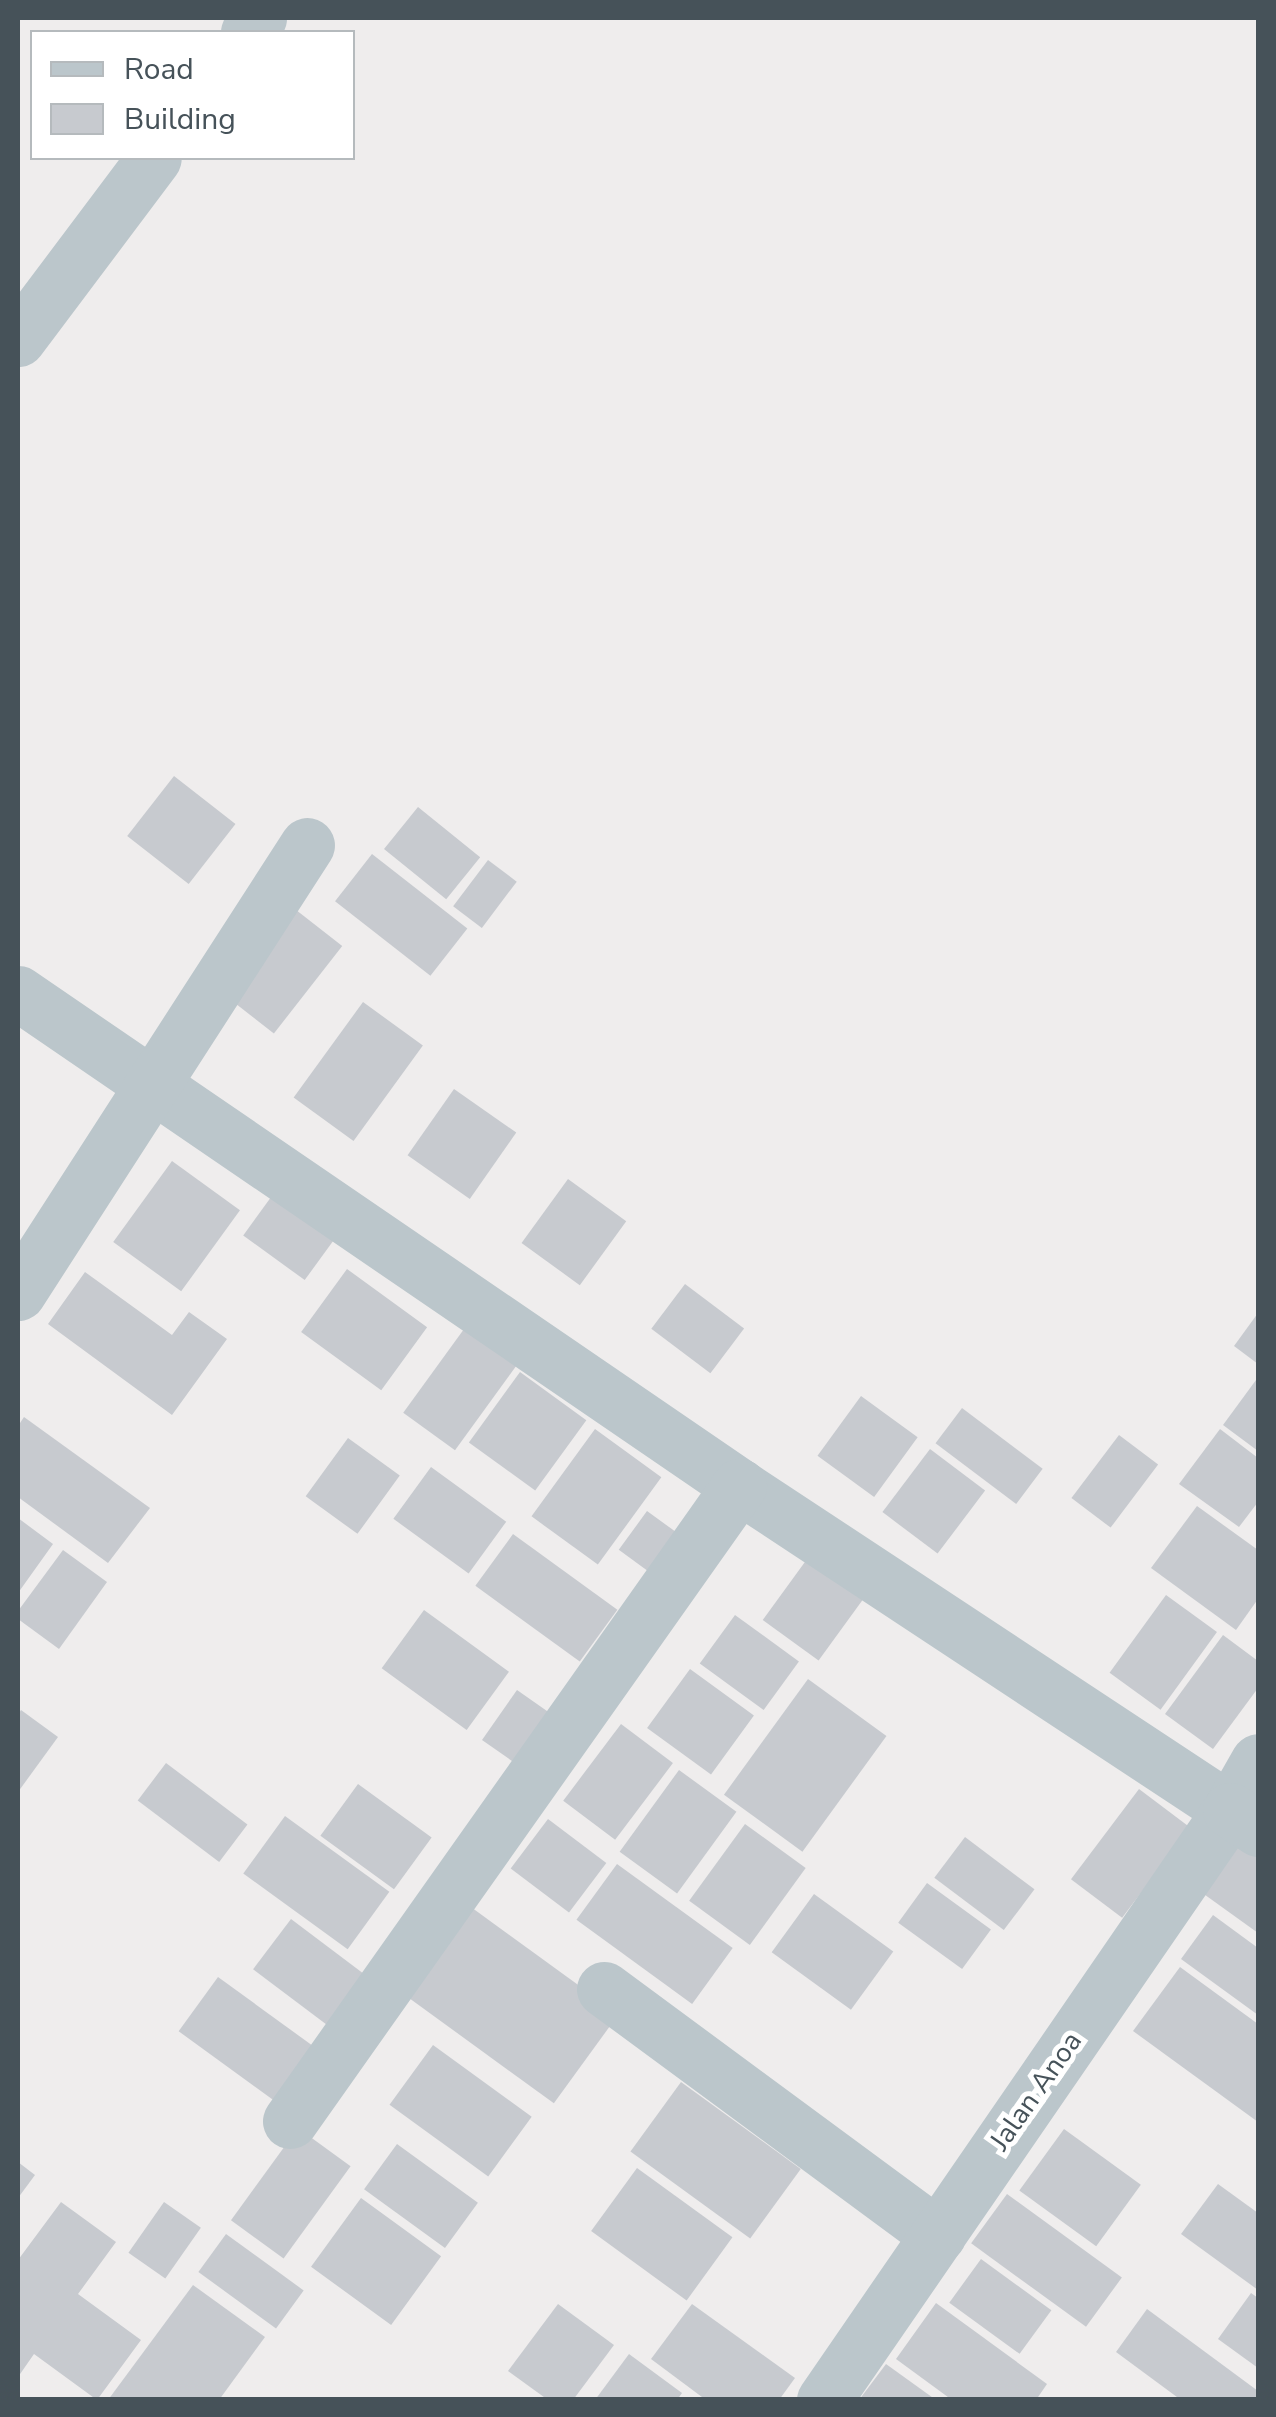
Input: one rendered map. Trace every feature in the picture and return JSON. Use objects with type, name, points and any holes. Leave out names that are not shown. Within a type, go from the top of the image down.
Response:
[{"type":"street","points":[[18,339],[152,160]]},
{"type":"street","points":[[18,1294],[307,845]]},
{"type":"street","points":[[18,993],[739,1486],[1244,1820]]},
{"type":"street","points":[[290,2121],[739,1486]]},
{"type":"street","name":"Jalan Anoa","points":[[824,2400],[938,2234],[1244,1820],[1258,1761]]},
{"type":"street","points":[[604,1989],[938,2234]]},
{"type":"building","points":[[174,776],[235,824],[189,884],[127,836]]},
{"type":"building","points":[[418,807],[480,857],[446,899],[384,849]]},
{"type":"building","points":[[372,854],[467,928],[430,976],[335,901]]},
{"type":"building","points":[[488,860],[517,882],[482,928],[453,906]]},
{"type":"building","points":[[291,906],[342,946],[274,1033],[223,993]]},
{"type":"building","points":[[363,1002],[423,1045],[354,1141],[294,1097]]},
{"type":"building","points":[[454,1089],[516,1133],[470,1199],[408,1155]]},
{"type":"building","points":[[172,1161],[240,1210],[181,1291],[113,1242]]},
{"type":"building","points":[[568,1179],[626,1221],[580,1285],[522,1243]]},
{"type":"building","points":[[282,1182],[343,1227],[305,1280],[243,1235]]},
{"type":"building","points":[[347,1269],[427,1327],[381,1390],[301,1332]]},
{"type":"building","points":[[85,1272],[172,1335],[189,1312],[227,1339],[172,1415],[48,1324]]},
{"type":"building","points":[[685,1284],[744,1329],[710,1373],[651,1329]]},
{"type":"building","points":[[1258,1313],[1258,1364],[1234,1346]]},
{"type":"building","points":[[472,1318],[524,1356],[455,1450],[403,1413]]},
{"type":"building","points":[[520,1372],[586,1420],[535,1491],[469,1442]]},
{"type":"building","points":[[1258,1382],[1258,1451],[1223,1425]]},
{"type":"building","points":[[861,1396],[918,1437],[874,1497],[818,1456]]},
{"type":"building","points":[[962,1408],[1043,1469],[1016,1504],[936,1443]]},
{"type":"building","points":[[24,1417],[150,1508],[108,1563],[18,1497],[18,1426]]},
{"type":"building","points":[[595,1429],[661,1477],[598,1565],[532,1516]]},
{"type":"building","points":[[1220,1429],[1258,1458],[1258,1502],[1239,1527],[1179,1484]]},
{"type":"building","points":[[1119,1435],[1158,1464],[1111,1528],[1071,1498]]},
{"type":"building","points":[[348,1438],[400,1476],[357,1534],[306,1496]]},
{"type":"building","points":[[930,1449],[985,1491],[938,1554],[882,1512]]},
{"type":"building","points":[[431,1467],[506,1522],[469,1573],[393,1519]]},
{"type":"building","points":[[1197,1506],[1258,1550],[1258,1599],[1236,1630],[1151,1568]]},
{"type":"building","points":[[647,1511],[687,1540],[658,1579],[619,1550]]},
{"type":"building","points":[[18,1518],[53,1544],[18,1593]]},
{"type":"building","points":[[513,1534],[617,1610],[580,1662],[475,1586]]},
{"type":"building","points":[[818,1544],[874,1585],[819,1661],[763,1620]]},
{"type":"building","points":[[63,1550],[107,1582],[59,1649],[18,1619],[18,1611]]},
{"type":"building","points":[[1166,1595],[1217,1632],[1161,1710],[1110,1673]]},
{"type":"building","points":[[424,1610],[509,1672],[467,1730],[382,1668]]},
{"type":"building","points":[[735,1615],[799,1661],[764,1710],[700,1664]]},
{"type":"building","points":[[1223,1635],[1258,1661],[1258,1688],[1213,1749],[1165,1714]]},
{"type":"building","points":[[690,1669],[754,1715],[711,1774],[647,1728]]},
{"type":"building","points":[[808,1679],[886,1736],[802,1852],[724,1795]]},
{"type":"building","points":[[517,1690],[561,1721],[526,1771],[482,1740]]},
{"type":"building","points":[[21,1710],[58,1737],[18,1792],[18,1715]]},
{"type":"building","points":[[621,1724],[673,1763],[615,1840],[563,1801]]},
{"type":"building","points":[[166,1763],[247,1824],[219,1862],[138,1801]]},
{"type":"building","points":[[679,1770],[736,1812],[677,1893],[620,1852]]},
{"type":"building","points":[[358,1784],[432,1837],[394,1889],[320,1836]]},
{"type":"building","points":[[1139,1789],[1190,1828],[1122,1918],[1071,1879]]},
{"type":"building","points":[[285,1816],[389,1892],[348,1949],[243,1873]]},
{"type":"building","points":[[548,1819],[606,1863],[569,1912],[511,1869]]},
{"type":"building","points":[[745,1824],[806,1868],[750,1945],[689,1901]]},
{"type":"building","points":[[1243,1836],[1258,1848],[1258,1933],[1201,1892]]},
{"type":"building","points":[[965,1837],[1034,1889],[1004,1930],[934,1878]]},
{"type":"building","points":[[617,1864],[733,1948],[692,2004],[576,1920]]},
{"type":"building","points":[[927,1883],[991,1929],[962,1969],[898,1923]]},
{"type":"building","points":[[814,1894],[893,1952],[851,2010],[772,1952]]},
{"type":"building","points":[[464,1902],[619,2014],[554,2103],[399,1991]]},
{"type":"building","points":[[1213,1915],[1258,1948],[1258,2015],[1181,1959]]},
{"type":"building","points":[[291,1919],[368,1977],[330,2027],[253,1969]]},
{"type":"building","points":[[1180,1967],[1258,2024],[1258,2122],[1133,2031]]},
{"type":"building","points":[[218,1977],[313,2046],[273,2100],[179,2031]]},
{"type":"building","points":[[433,2045],[532,2117],[488,2177],[390,2105]]},
{"type":"building","points":[[681,2082],[801,2169],[750,2239],[630,2152]]},
{"type":"building","points":[[298,2128],[351,2166],[284,2258],[231,2220]]},
{"type":"building","points":[[1064,2129],[1141,2185],[1096,2246],[1019,2190]]},
{"type":"building","points":[[397,2144],[478,2203],[445,2248],[364,2189]]},
{"type":"building","points":[[18,2162],[35,2175],[18,2198]]},
{"type":"building","points":[[637,2168],[732,2237],[687,2300],[591,2231]]},
{"type":"building","points":[[1218,2184],[1258,2213],[1258,2290],[1181,2234]]},
{"type":"building","points":[[1007,2194],[1122,2277],[1086,2327],[971,2243]]},
{"type":"building","points":[[361,2198],[441,2256],[391,2325],[311,2267]]},
{"type":"building","points":[[61,2202],[116,2242],[78,2294],[141,2340],[97,2400],[34,2354],[18,2377],[18,2260]]},
{"type":"building","points":[[164,2202],[201,2228],[165,2279],[128,2253]]},
{"type":"building","points":[[226,2234],[304,2290],[276,2328],[198,2272]]},
{"type":"building","points":[[981,2259],[1051,2310],[1020,2354],[949,2303]]},
{"type":"building","points":[[193,2285],[265,2337],[219,2400],[108,2400]]},
{"type":"building","points":[[1251,2293],[1258,2298],[1258,2368],[1218,2339]]},
{"type":"building","points":[[936,2303],[1047,2384],[1036,2400],[952,2400],[896,2359]]},
{"type":"building","points":[[558,2304],[614,2345],[573,2400],[548,2400],[508,2371]]},
{"type":"building","points":[[692,2304],[795,2378],[779,2400],[706,2400],[651,2359]]},
{"type":"building","points":[[1147,2309],[1258,2391],[1258,2400],[1181,2400],[1116,2352]]},
{"type":"building","points":[[629,2354],[682,2393],[677,2400],[595,2400]]},
{"type":"building","points":[[886,2364],[936,2400],[859,2400]]}]
